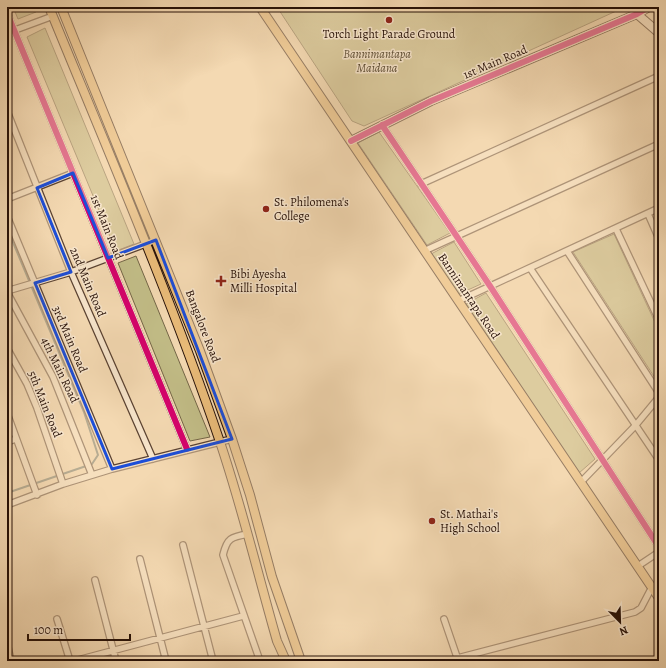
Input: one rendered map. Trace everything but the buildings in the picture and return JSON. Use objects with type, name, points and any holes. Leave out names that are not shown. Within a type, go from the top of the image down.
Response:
[{"type":"main road","name":"Bangalore Road","points":[[49,7],[146,244],[220,442],[248,534],[277,640],[286,661]]},
{"type":"main road","name":"Bangalore Road","points":[[61,7],[188,318],[232,439],[250,496],[272,577],[301,661]]},
{"type":"main road","name":"Bannimantapa Road","points":[[260,7],[424,251],[582,481],[659,598]]},
{"type":"street","name":"1st Main Road","points":[[351,141],[431,101],[637,14],[650,7]]},
{"type":"street","name":"1st Main Road","points":[[7,14],[187,449]]},
{"type":"street","points":[[637,14],[659,33]]},
{"type":"street","points":[[7,34],[53,16]]},
{"type":"street","points":[[421,184],[659,76]]},
{"type":"street","name":"2nd Main Road","points":[[7,111],[70,272],[153,459]]},
{"type":"street","points":[[382,125],[490,286],[659,547]]},
{"type":"street","points":[[424,251],[659,144]]},
{"type":"street","points":[[7,199],[73,173]]},
{"type":"street","points":[[458,301],[659,208]]},
{"type":"street","points":[[648,214],[659,239]]},
{"type":"street","name":"3rd Main Road","points":[[7,216],[112,469]]},
{"type":"street","points":[[616,229],[659,320]]},
{"type":"street","points":[[7,291],[70,272],[156,240]]},
{"type":"street","points":[[567,251],[659,393]]},
{"type":"street","points":[[530,268],[659,460]]},
{"type":"street","name":"4th Main Road","points":[[7,291],[53,377],[91,473]]},
{"type":"street","name":"5th Main Road","points":[[7,348],[27,384],[63,482]]},
{"type":"street","points":[[582,481],[635,426],[659,397]]},
{"type":"street","points":[[7,413],[36,493]]},
{"type":"street","points":[[7,442],[16,439]]},
{"type":"street","points":[[7,505],[63,482],[91,473],[232,439]]},
{"type":"street","points":[[248,534],[234,536],[225,544],[223,555],[243,616],[260,661]]},
{"type":"street","points":[[183,545],[213,661]]},
{"type":"street","points":[[638,566],[659,552]]},
{"type":"street","points":[[140,559],[166,661]]},
{"type":"street","points":[[95,580],[116,661]]},
{"type":"street","points":[[446,661],[635,612],[641,608],[652,587]]},
{"type":"street","points":[[74,661],[243,616]]},
{"type":"street","points":[[57,619],[70,661]]},
{"type":"street","points":[[444,619],[458,659]]},
{"type":"street","points":[[8,647],[11,661]]},
{"type":"highlighted area","points":[[73,173],[108,258],[156,240],[232,439],[112,469],[35,283],[71,272],[37,188]]},
{"type":"green space","points":[[13,7],[34,7],[36,12],[18,19]]},
{"type":"green space","name":"Bannimantapa Maidana","points":[[277,7],[625,7],[364,126],[352,121]]},
{"type":"green space","points":[[45,28],[134,244],[116,251],[27,37]]},
{"type":"green space","points":[[379,132],[450,233],[427,245],[358,143]]},
{"type":"green space","points":[[614,234],[659,331],[659,384],[573,252]]},
{"type":"green space","points":[[454,242],[481,284],[459,294],[431,254]]},
{"type":"green space","points":[[136,256],[210,437],[190,441],[118,263]]},
{"type":"green space","points":[[486,293],[595,459],[579,473],[466,304]]},
{"type":"waterway","points":[[7,228],[84,412],[98,455],[92,464],[7,493]]},
{"type":"cycle path","points":[[351,141],[431,101],[637,14],[649,7]]},
{"type":"cycle path","points":[[7,13],[187,449]]},
{"type":"cycle path","points":[[382,125],[490,286],[659,547]]},
{"type":"place","name":"Torch Light Parade Ground","points":[[389,20]]},
{"type":"place","name":"St. Philomena's College","points":[[266,209]]},
{"type":"place","name":"Bibi Ayesha Milli Hospital","points":[[221,281]]},
{"type":"place","name":"St. Mathai's High School","points":[[432,521]]}]
